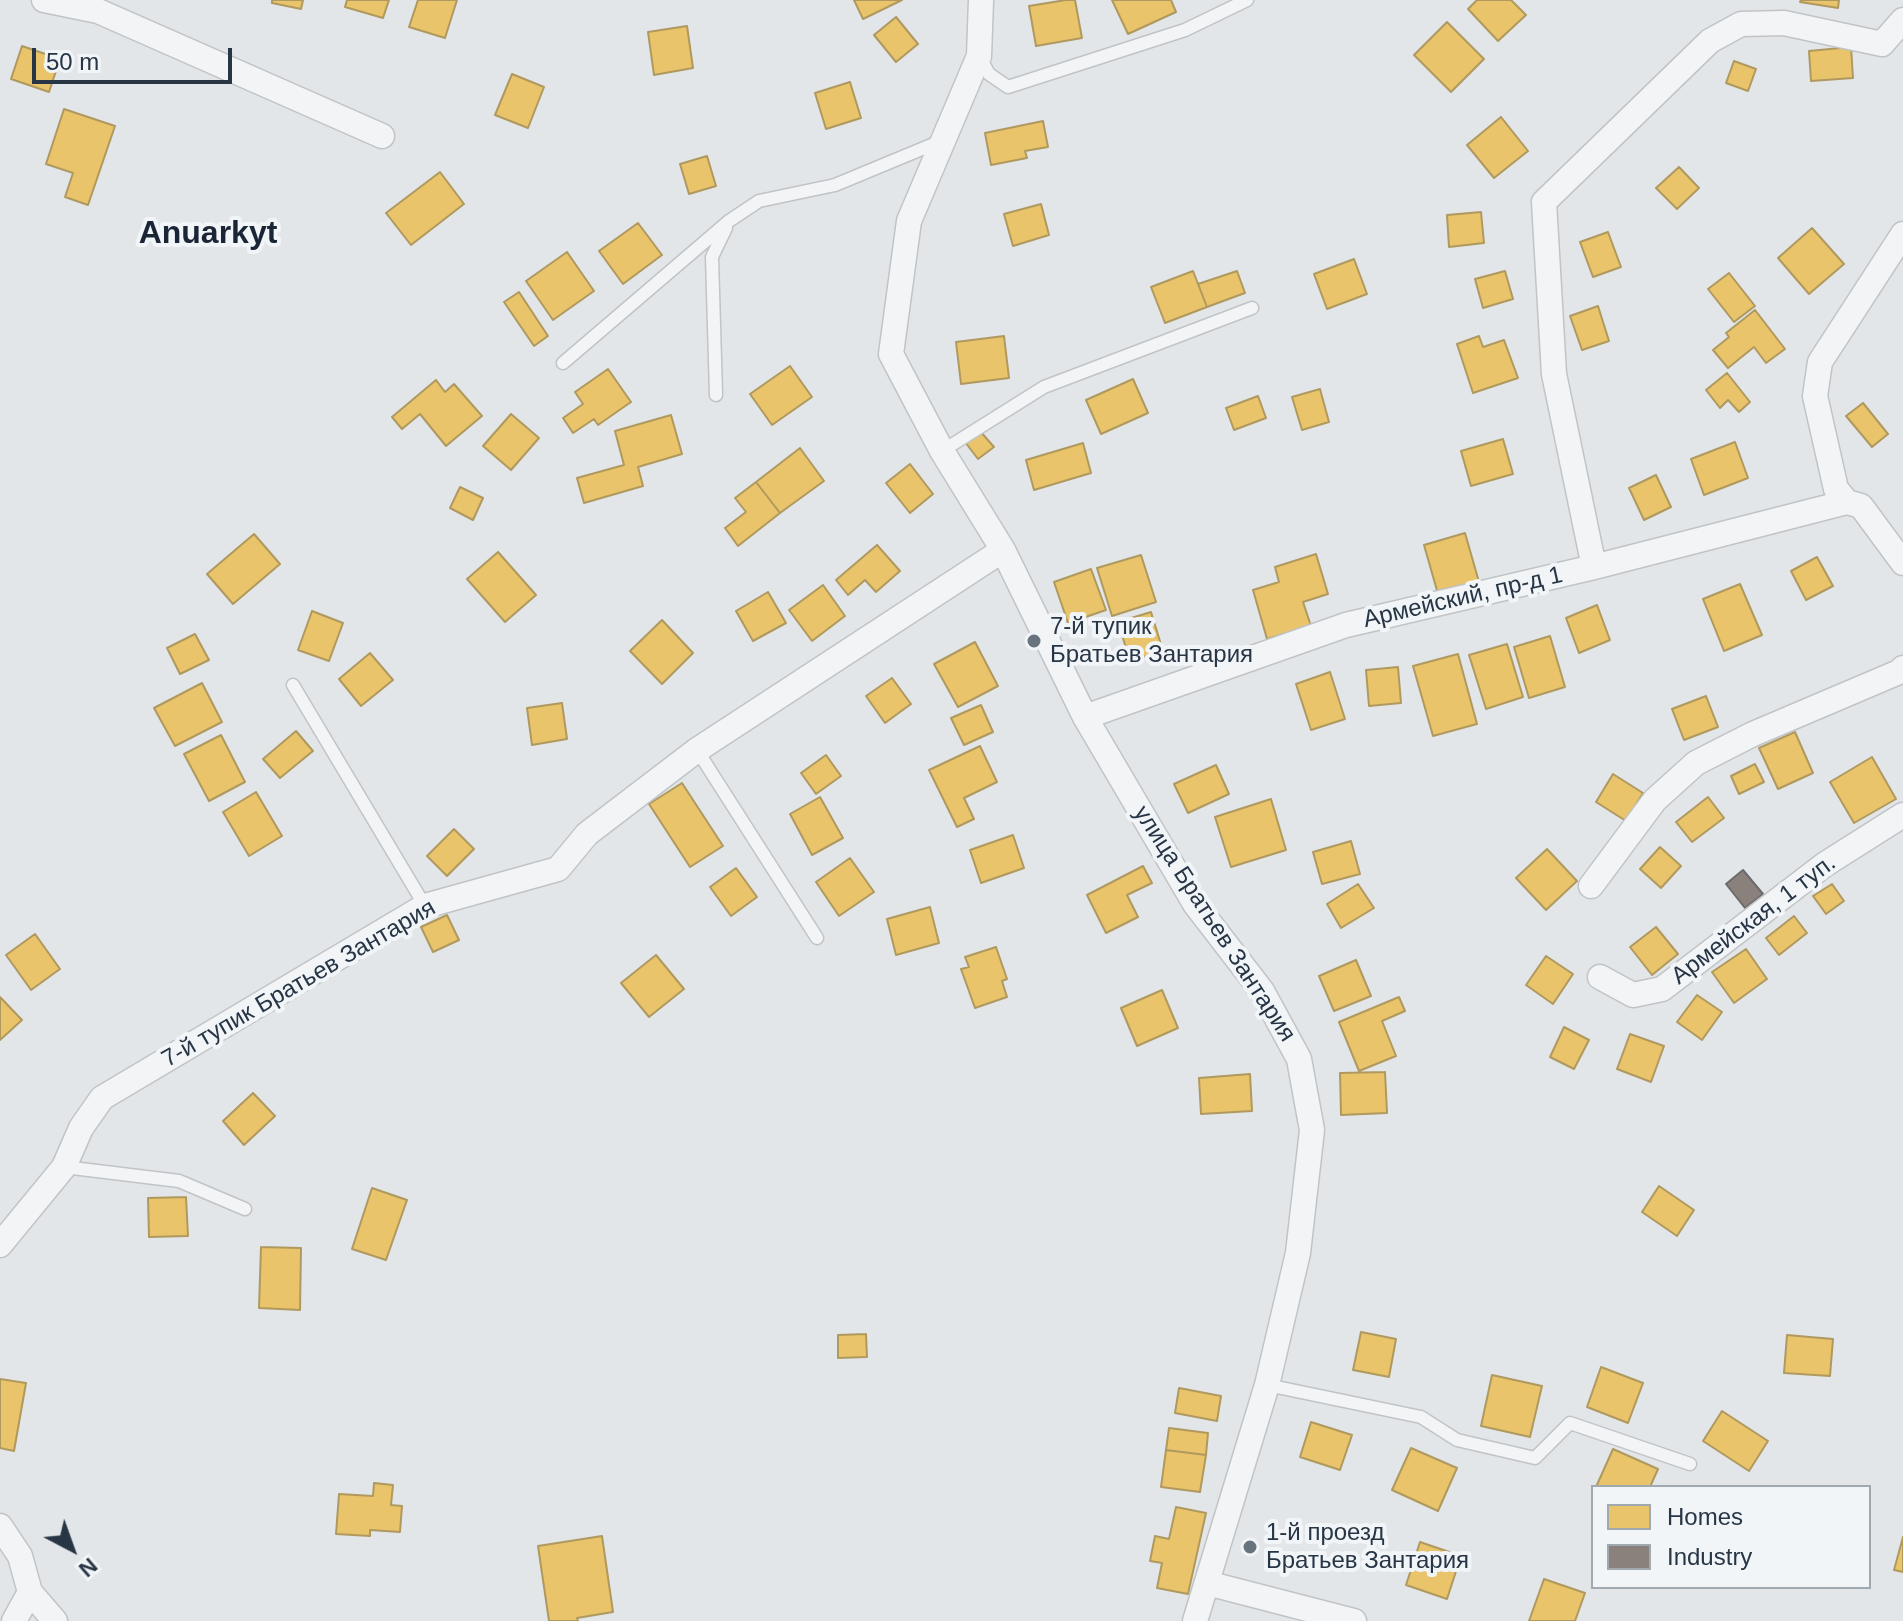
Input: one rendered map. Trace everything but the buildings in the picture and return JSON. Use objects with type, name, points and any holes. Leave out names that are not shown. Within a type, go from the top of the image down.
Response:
[{"type":"street","points":[[44,0],[98,11],[382,136]]},
{"type":"street","name":"улица Братьев Зантария","points":[[981,0],[979,56],[909,221],[891,354],[942,451],[1003,550],[1085,717],[1195,904],[1262,991],[1299,1059],[1312,1130],[1298,1253],[1267,1385],[1195,1621]]},
{"type":"street","points":[[1594,567],[1554,374],[1544,202],[1710,41],[1741,24],[1784,23],[1882,44],[1903,20]]},
{"type":"street","points":[[1903,234],[1820,362],[1815,396],[1836,489],[1847,502],[1861,506],[1903,563]]},
{"type":"street","name":"Армейский, пр-д 1","points":[[1085,717],[1346,625],[1594,567],[1847,502]]},
{"type":"street","name":"7-й тупик Братьев Зантария","points":[[0,1245],[64,1167],[81,1128],[102,1098],[425,906],[558,869],[587,834],[697,750],[1003,550]]},
{"type":"street","points":[[1591,886],[1655,800],[1696,763],[1753,734],[1903,668]]},
{"type":"street","name":"Армейская, 1 туп.","points":[[1600,977],[1633,995],[1662,989],[1824,865],[1903,815]]},
{"type":"street","points":[[0,1526],[20,1556],[30,1592],[55,1621]]},
{"type":"street","points":[[1207,1583],[1354,1621]]},
{"type":"street","points":[[14,1621],[30,1592]]},
{"type":"lane","points":[[979,56],[989,74],[1008,87],[1185,30],[1247,0]]},
{"type":"lane","points":[[563,363],[729,221],[759,201],[835,185],[944,140]]},
{"type":"lane","points":[[716,395],[712,257],[729,221]]},
{"type":"lane","points":[[942,451],[1044,387],[1252,308]]},
{"type":"lane","points":[[293,685],[425,906]]},
{"type":"lane","points":[[697,750],[817,938]]},
{"type":"lane","points":[[64,1167],[179,1181],[245,1209]]},
{"type":"lane","points":[[1267,1385],[1421,1417],[1457,1440],[1535,1458],[1570,1423],[1690,1464]]},
{"type":"place","name":"7-й тупик Братьев Зантария","points":[[1034,641]]},
{"type":"place","name":"1-й проезд Братьев Зантария","points":[[1250,1547]]},
{"type":"district","name":"Anuarkyt","points":[[208,234]]}]
